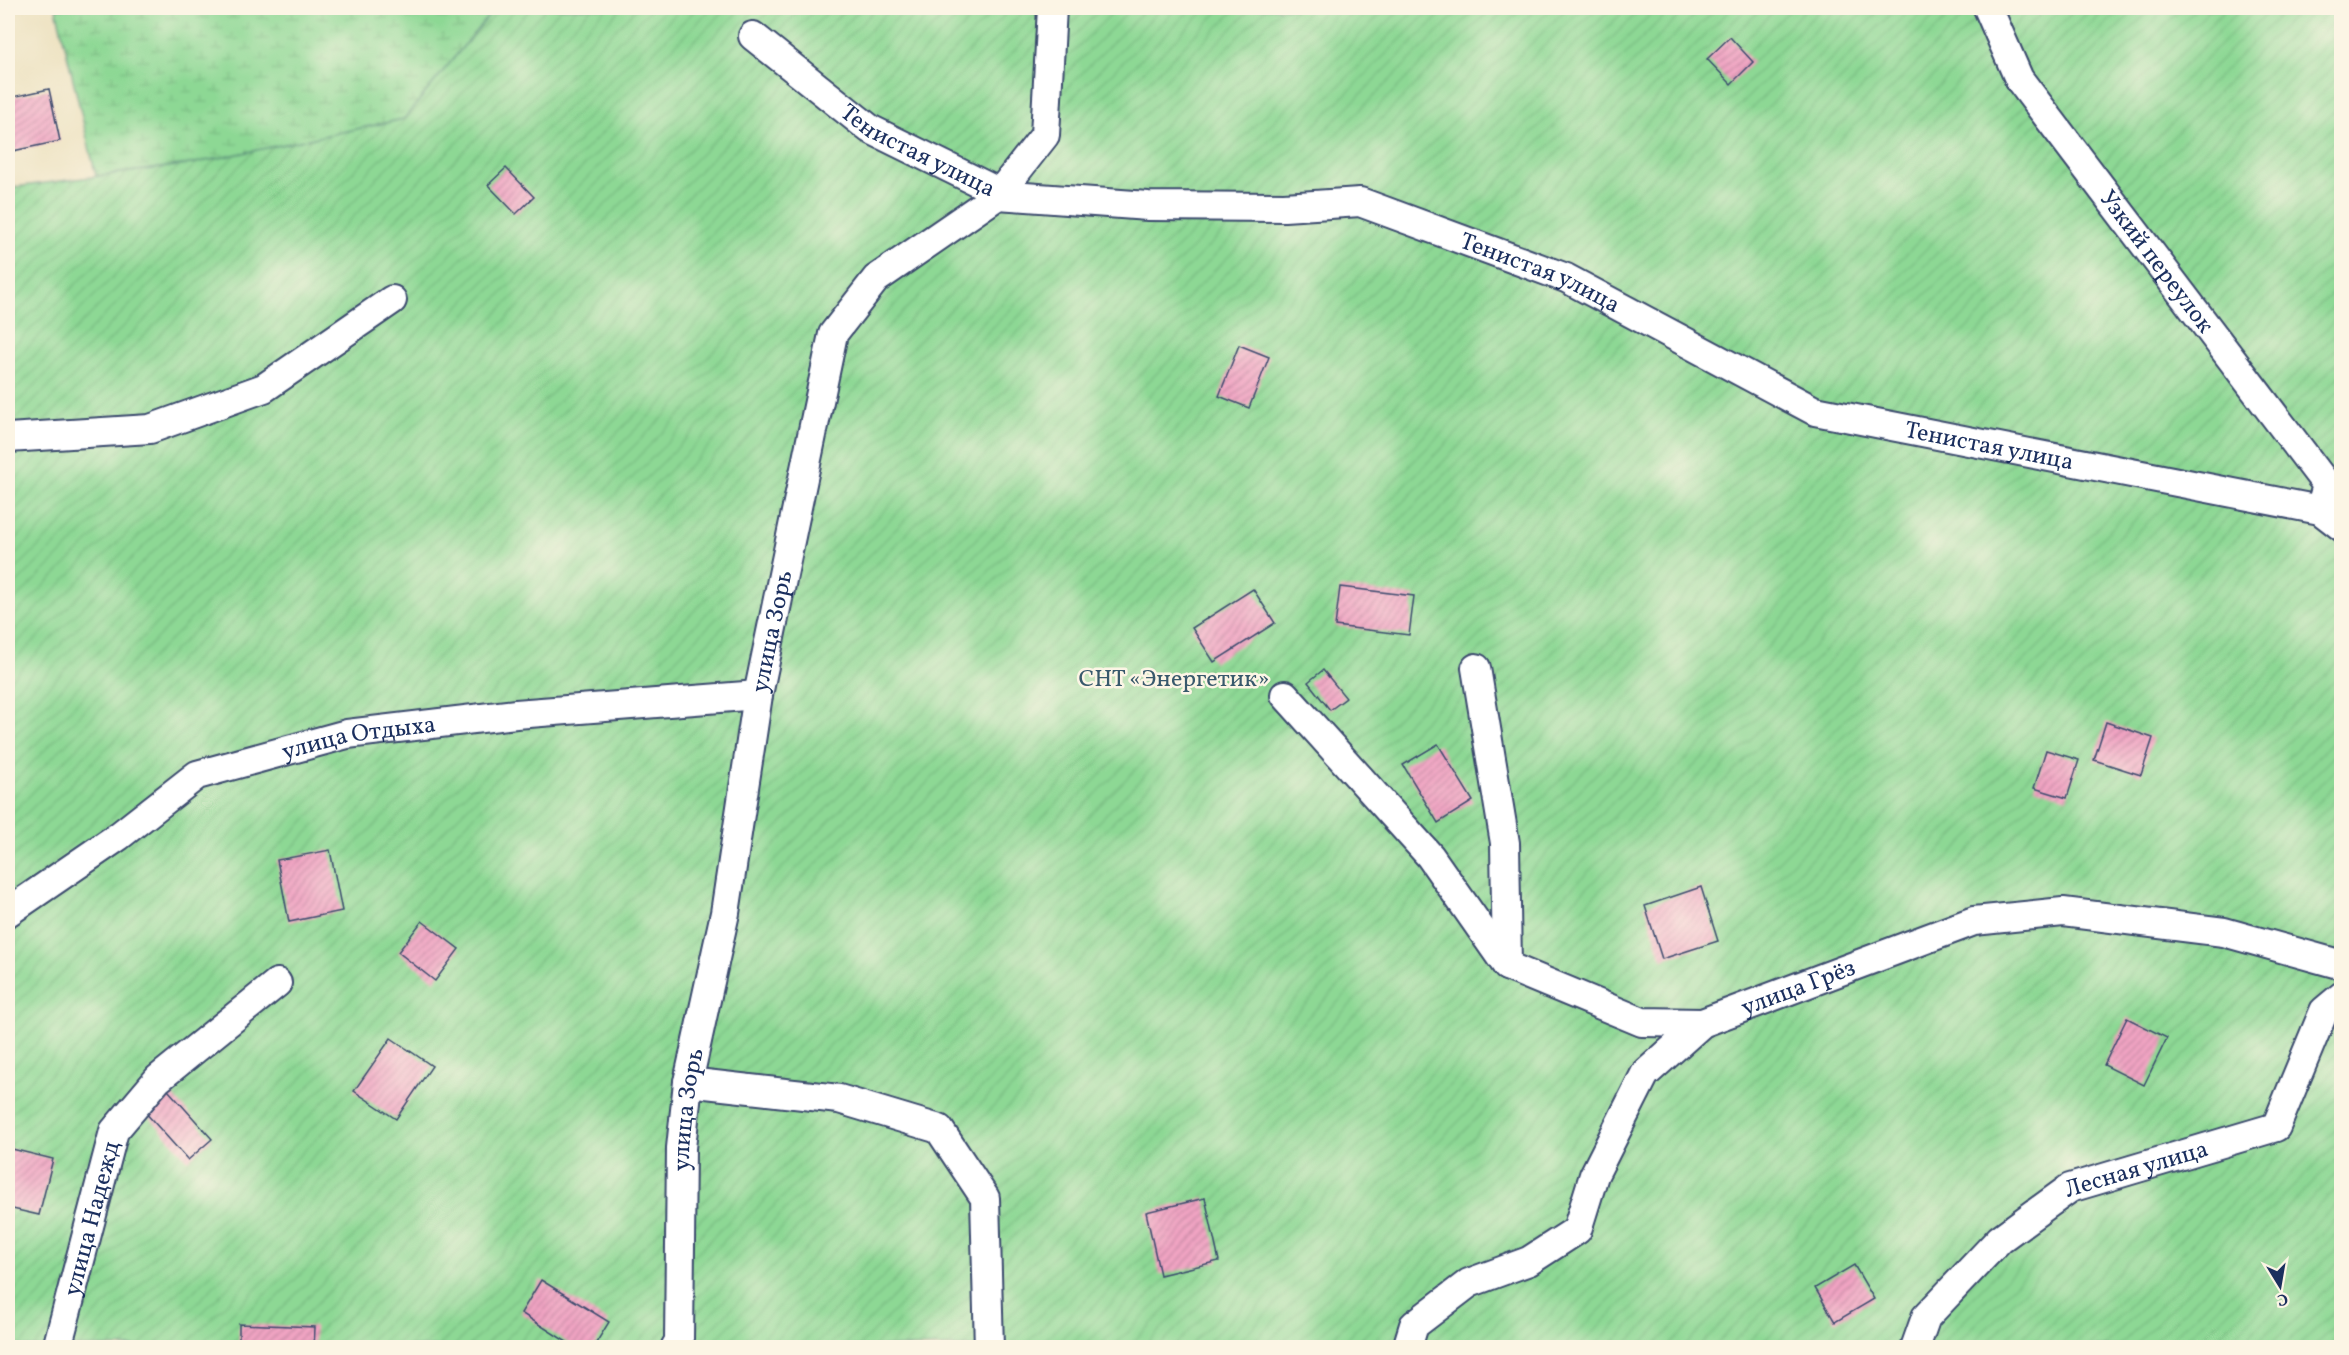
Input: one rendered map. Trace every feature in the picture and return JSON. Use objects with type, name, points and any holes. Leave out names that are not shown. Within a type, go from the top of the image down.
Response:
[{"type":"street","name":"улица Зорь","points":[[675,1347],[680,1341],[681,1148],[688,1082],[726,913],[758,695],[832,334],[876,279],[998,195],[1046,135],[1052,8]]},
{"type":"street","name":"Узкий переулок","points":[[1988,8],[2019,79],[2327,485],[2331,519]]},
{"type":"street","name":"Тенистая улица","points":[[753,36],[870,129],[990,188],[998,195],[1148,206],[1284,207],[1360,201],[1566,278],[1815,411],[2331,519]]},
{"type":"street","points":[[8,438],[150,429],[264,388],[392,300]]},
{"type":"street","points":[[1476,668],[1505,843],[1507,966]]},
{"type":"street","name":"улица Отдыха","points":[[8,912],[119,836],[197,776],[347,734],[516,714],[758,695]]},
{"type":"street","points":[[1285,695],[1430,856],[1507,966],[1642,1022],[1702,1023]]},
{"type":"street","name":"улица Грёз","points":[[1407,1347],[1414,1325],[1469,1283],[1529,1261],[1577,1230],[1594,1175],[1645,1074],[1702,1023],[1974,921],[2063,912],[2224,932],[2342,965]]},
{"type":"street","name":"улица Надежд","points":[[57,1347],[114,1131],[158,1079],[277,983]]},
{"type":"street","name":"Лесная улица","points":[[1915,1347],[1926,1317],[2000,1239],[2070,1188],[2276,1127],[2324,1011],[2342,996]]},
{"type":"street","points":[[688,1082],[839,1099],[939,1130],[985,1198],[989,1347]]},
{"type":"green space","points":[[56,8],[495,8],[404,119],[191,164],[96,176]]},
{"type":"green space","name":"СНТ «Энергетик»","points":[[495,8],[2341,8],[2341,1347],[8,1347],[8,188],[191,164],[404,119]]},
{"type":"building","points":[[1730,37],[1753,62],[1731,84],[1707,59]]},
{"type":"building","points":[[49,89],[60,141],[8,152],[8,98]]},
{"type":"building","points":[[506,168],[534,197],[516,214],[488,185]]},
{"type":"building","points":[[1239,345],[1269,357],[1249,408],[1219,396]]},
{"type":"building","points":[[1340,587],[1414,596],[1409,635],[1335,626]]},
{"type":"building","points":[[1253,589],[1275,623],[1214,662],[1192,628]]},
{"type":"building","points":[[1323,670],[1346,698],[1330,710],[1308,682]]},
{"type":"building","points":[[2106,722],[2153,738],[2141,775],[2094,760]]},
{"type":"building","points":[[1438,744],[1473,801],[1438,823],[1403,765]]},
{"type":"building","points":[[2046,750],[2079,760],[2067,798],[2034,788]]},
{"type":"building","points":[[330,850],[342,911],[289,922],[277,860]]},
{"type":"building","points":[[1701,887],[1718,941],[1662,959],[1645,906]]},
{"type":"building","points":[[422,921],[459,949],[435,981],[398,952]]},
{"type":"building","points":[[2127,1018],[2167,1038],[2144,1085],[2104,1065]]},
{"type":"building","points":[[391,1038],[432,1066],[396,1119],[354,1091]]},
{"type":"building","points":[[168,1090],[212,1139],[188,1160],[144,1111]]},
{"type":"building","points":[[8,1148],[53,1159],[39,1215],[8,1208]]},
{"type":"building","points":[[1205,1198],[1219,1261],[1160,1275],[1146,1212]]},
{"type":"building","points":[[1854,1265],[1874,1299],[1835,1322],[1815,1288]]},
{"type":"building","points":[[541,1280],[609,1322],[593,1348],[576,1348],[521,1313]]},
{"type":"building","points":[[239,1324],[315,1327],[314,1348],[239,1348]]}]
